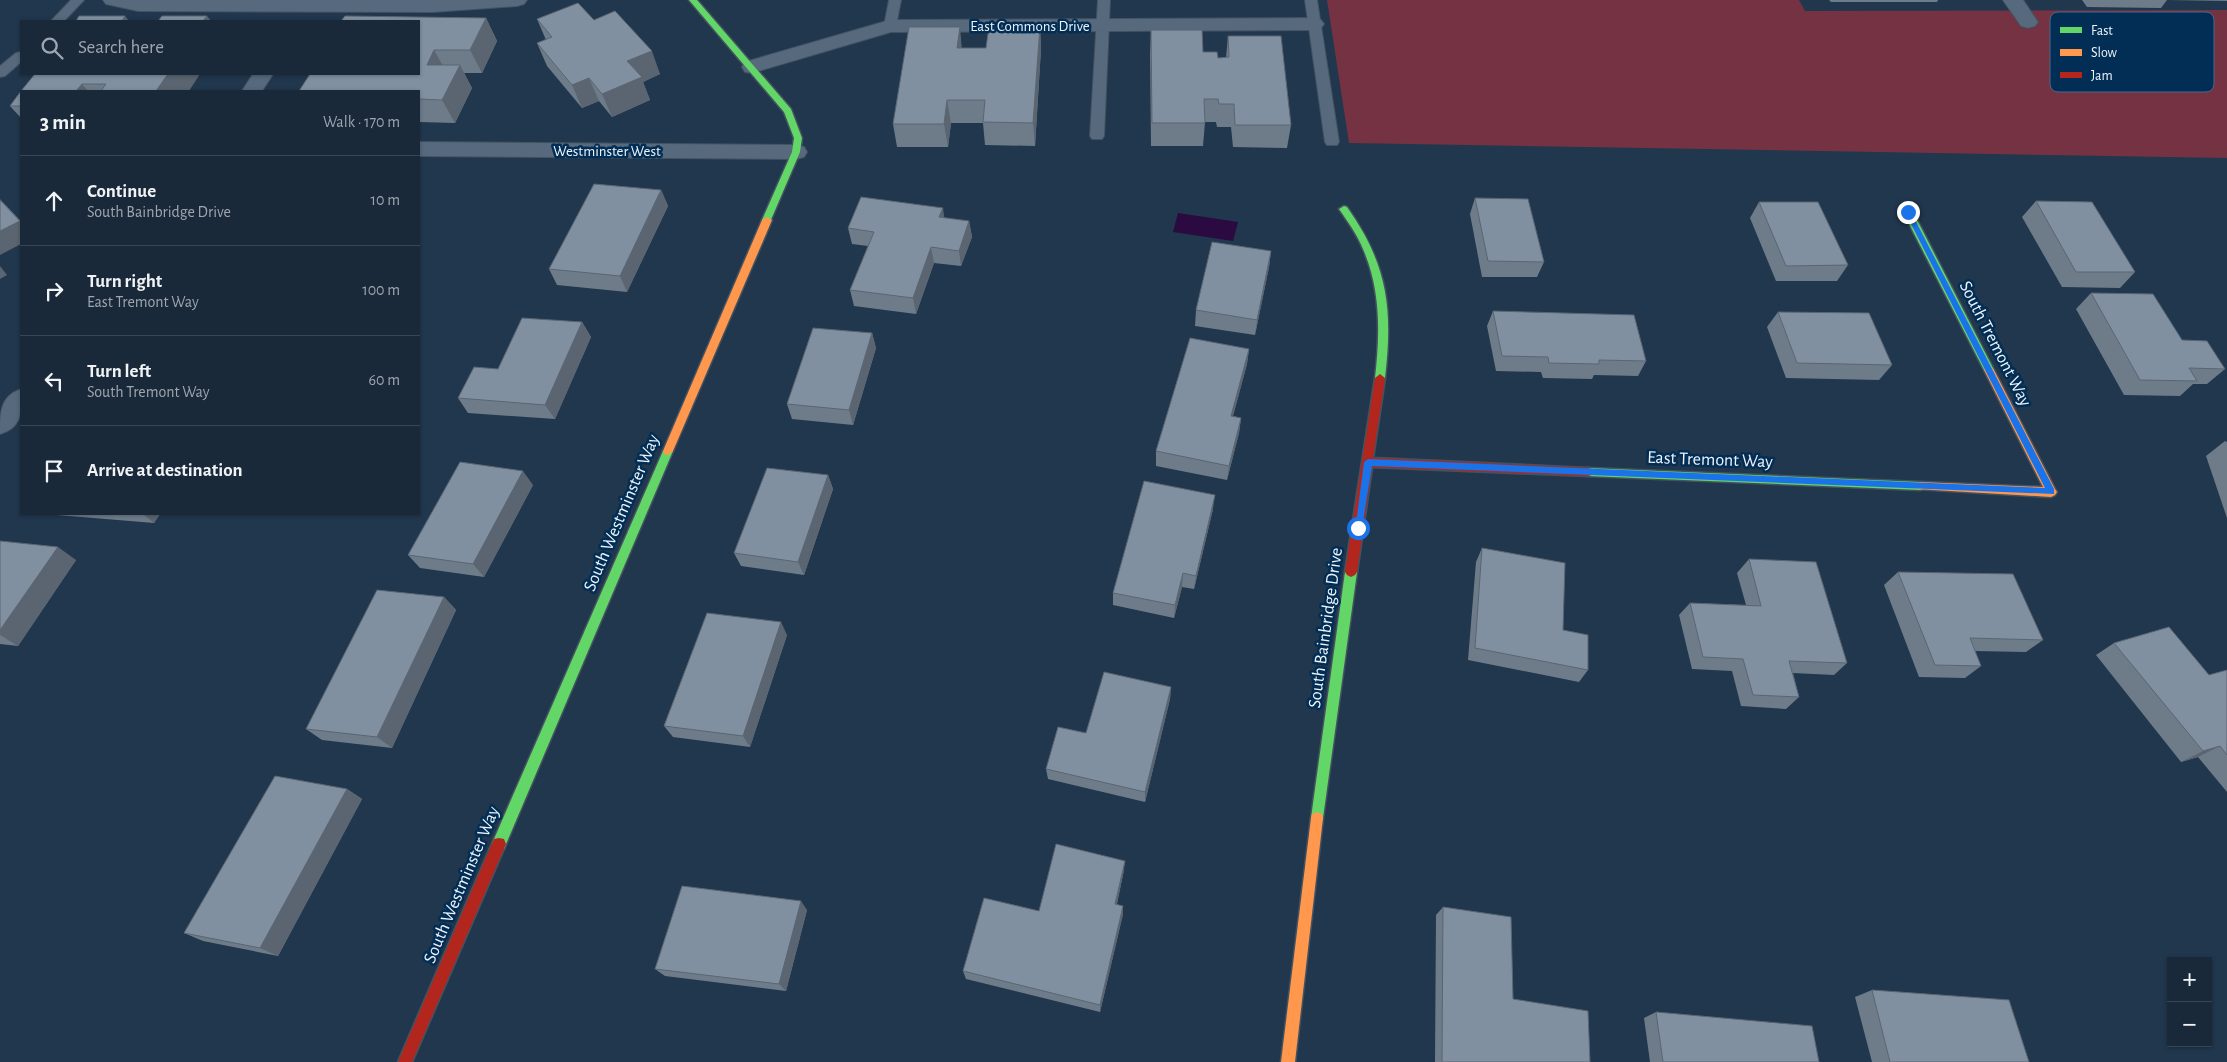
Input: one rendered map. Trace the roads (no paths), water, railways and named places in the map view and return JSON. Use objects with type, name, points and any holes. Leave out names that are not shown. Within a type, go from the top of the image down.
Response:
[{"type":"street","points":[[113,0],[138,5],[335,2],[432,6],[517,0]]},
{"type":"street","name":"South Westminster Way","points":[[405,1062],[796,152],[798,138],[788,111],[693,0]]},
{"type":"street","points":[[2013,0],[2028,22]]},
{"type":"street","points":[[302,20],[335,2]]},
{"type":"street","name":"East Commons Drive","points":[[752,67],[890,26],[1314,24]]},
{"type":"street","points":[[253,90],[262,75]]},
{"type":"street","name":"Westminster West","points":[[420,149],[796,152]]},
{"type":"street","name":"South Bainbridge Drive","points":[[1288,1062],[1322,774],[1383,354],[1383,299],[1376,262],[1364,236],[1344,209]]},
{"type":"street","name":"South Tremont Way","points":[[1908,212],[2051,492]]},
{"type":"street","points":[[0,424],[19,400]]},
{"type":"street","name":"East Tremont Way","points":[[1368,462],[2051,492]]},
{"type":"lane","points":[[57,20],[78,0]]},
{"type":"lane","points":[[890,26],[895,0]]},
{"type":"lane","points":[[1097,136],[1104,0]]},
{"type":"lane","points":[[1311,0],[1332,142]]},
{"type":"lane","points":[[0,73],[20,57]]}]
